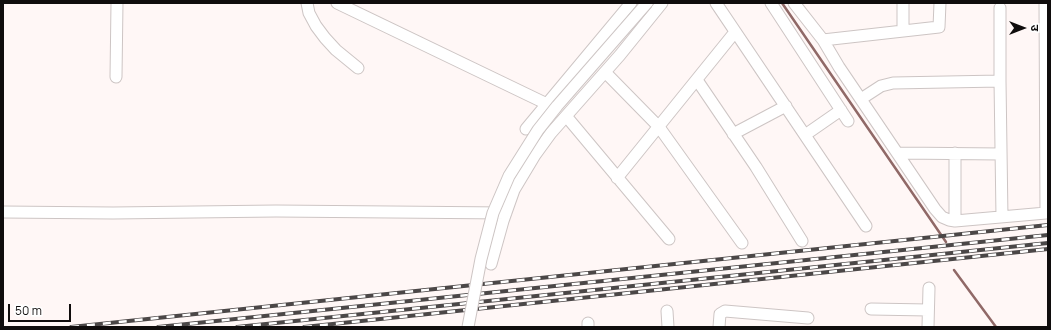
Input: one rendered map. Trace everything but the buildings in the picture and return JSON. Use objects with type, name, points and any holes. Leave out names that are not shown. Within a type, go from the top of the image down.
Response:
[{"type":"street","points":[[116,77],[117,3]]},
{"type":"street","points":[[307,3],[309,13],[325,38],[336,50],[358,68]]},
{"type":"street","points":[[336,3],[547,104]]},
{"type":"street","points":[[526,129],[631,3]]},
{"type":"street","points":[[468,327],[481,259],[493,213],[509,176],[538,130],[557,106],[647,3]]},
{"type":"street","points":[[491,264],[514,190],[535,155],[566,116],[605,72],[662,3]]},
{"type":"street","points":[[716,3],[866,226]]},
{"type":"street","points":[[771,3],[848,121]]},
{"type":"street","points":[[794,3],[823,40],[839,67],[935,209],[942,217],[955,221],[1047,212],[1045,3]]},
{"type":"street","points":[[903,3],[903,31]]},
{"type":"street","points":[[823,40],[939,27],[940,3]]},
{"type":"street","points":[[1000,8],[1002,216]]},
{"type":"street","points":[[617,178],[735,32]]},
{"type":"street","points":[[605,72],[659,127],[742,243]]},
{"type":"street","points":[[697,80],[802,241]]},
{"type":"street","points":[[861,99],[881,86],[893,83],[1000,81]]},
{"type":"street","points":[[733,134],[786,106]]},
{"type":"street","points":[[805,135],[841,110]]},
{"type":"street","points":[[566,116],[669,239]]},
{"type":"street","points":[[898,153],[1001,154]]},
{"type":"street","points":[[955,153],[955,221]]},
{"type":"street","points":[[3,212],[113,213],[276,211],[506,213]]},
{"type":"street","points":[[928,327],[929,288]]},
{"type":"street","points":[[871,309],[928,310]]},
{"type":"street","points":[[667,311],[668,327]]},
{"type":"street","points":[[719,327],[720,314],[725,311],[808,318]]},
{"type":"waterway","points":[[782,3],[946,242]]},
{"type":"waterway","points":[[954,270],[996,327]]},
{"type":"railway","points":[[71,327],[1048,225]]},
{"type":"railway","points":[[158,327],[1048,235]]},
{"type":"railway","points":[[237,327],[1048,243]]},
{"type":"railway","points":[[304,327],[1048,249]]}]
